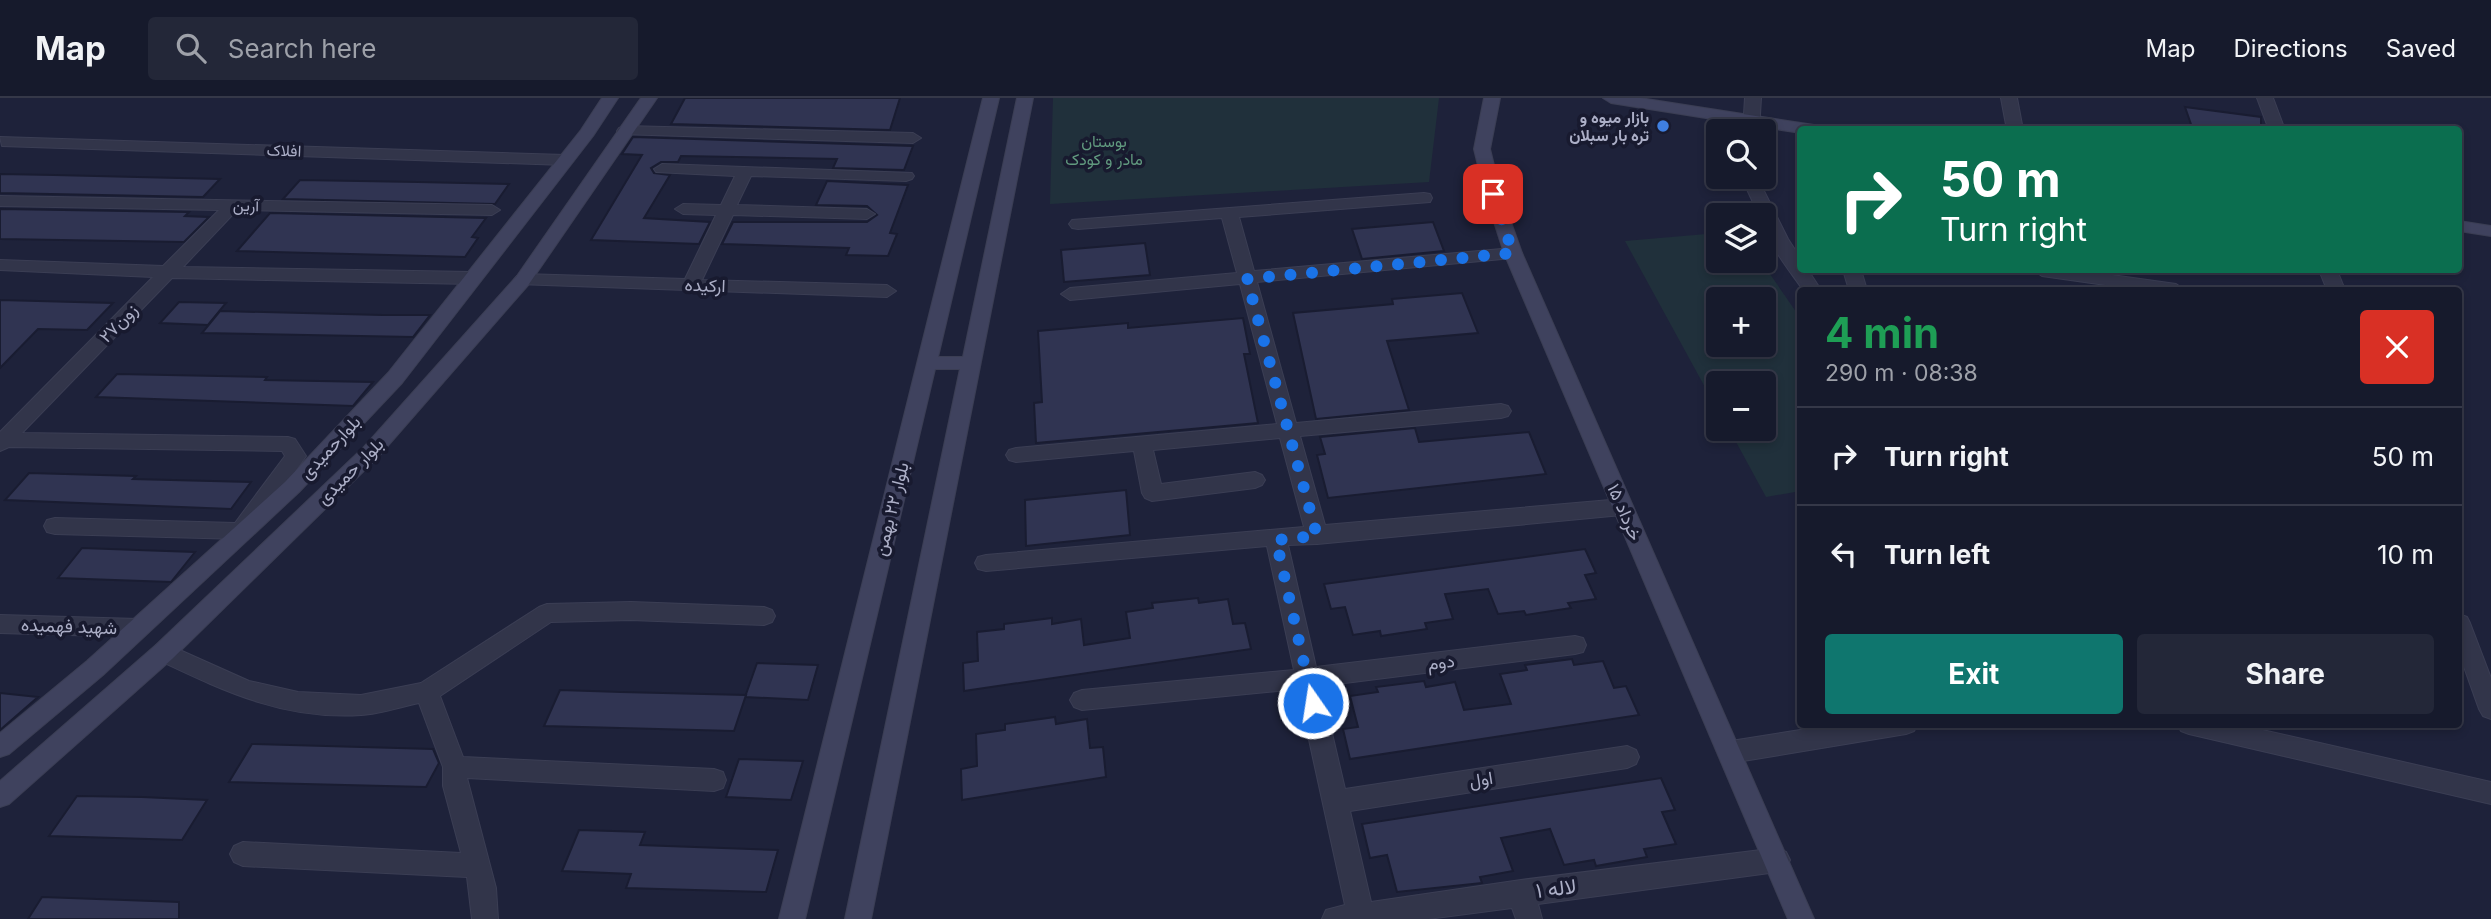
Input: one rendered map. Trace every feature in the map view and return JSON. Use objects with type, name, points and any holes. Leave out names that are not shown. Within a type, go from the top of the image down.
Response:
[{"type":"main road","name":"بلوارحمیدی","points":[[0,747],[95,668],[292,487],[395,378],[610,98]]},
{"type":"main road","name":"بلوار حمیدی","points":[[0,796],[164,652],[371,452],[523,280],[649,98]]},
{"type":"main road","name":"بلوار ۲۲ بهمن","points":[[792,919],[990,98]]},
{"type":"main road","points":[[858,919],[1025,98]]},
{"type":"main road","name":"۱۵ خرداد","points":[[1492,98],[1482,149],[1493,194],[1513,253],[1801,919]]},
{"type":"main road","points":[[1611,98],[1719,119]]},
{"type":"main road","points":[[1776,127],[1797,129]]},
{"type":"main road","points":[[2462,226],[2491,231]]},
{"type":"main road","points":[[926,363],[971,363]]},
{"type":"street","points":[[1751,119],[1753,98]]},
{"type":"street","points":[[2009,98],[2014,126]]},
{"type":"street","points":[[2265,98],[2276,126]]},
{"type":"street","points":[[625,131],[913,138]]},
{"type":"street","name":"افلاک","points":[[2,141],[565,160]]},
{"type":"street","points":[[662,169],[906,176]]},
{"type":"street","points":[[691,285],[745,172]]},
{"type":"street","points":[[1755,189],[1779,239],[1797,267]]},
{"type":"street","points":[[1078,224],[1424,198]]},
{"type":"street","name":"آرین","points":[[0,201],[492,210]]},
{"type":"street","name":"زون۲۷","points":[[1,442],[233,205]]},
{"type":"street","points":[[683,209],[867,214]]},
{"type":"street","points":[[1229,212],[1317,536]]},
{"type":"street","points":[[1070,294],[1513,253]]},
{"type":"street","points":[[0,265],[168,272],[472,278]]},
{"type":"street","points":[[2062,273],[2156,287]]},
{"type":"street","name":"ارکیده","points":[[523,280],[887,291]]},
{"type":"street","points":[[1016,455],[1501,411]]},
{"type":"street","points":[[1,442],[288,444],[296,456],[241,531],[55,526]]},
{"type":"street","points":[[1142,443],[1152,493],[1255,480]]},
{"type":"street","points":[[986,563],[1276,540],[1622,507]]},
{"type":"street","points":[[1276,540],[1336,802],[1348,917]]},
{"type":"street","points":[[164,652],[245,690],[298,702],[361,705],[426,691],[547,613],[631,611],[764,616]]},
{"type":"street","name":"شهید فهمیده","points":[[0,624],[138,628]]},
{"type":"street","points":[[2462,631],[2491,709]]},
{"type":"street","name":"دوم","points":[[1082,701],[1575,646]]},
{"type":"street","points":[[426,691],[455,767],[454,786],[483,888],[485,919]]},
{"type":"street","points":[[1731,752],[1881,728]]},
{"type":"street","points":[[2207,728],[2491,793]]},
{"type":"street","name":"اول","points":[[1336,802],[1627,757]]},
{"type":"street","points":[[455,767],[714,780]]},
{"type":"street","points":[[243,854],[477,866]]},
{"type":"street","name":"لاله ۱","points":[[1348,917],[1777,860]]},
{"type":"street","points":[[1521,892],[1528,919]]},
{"type":"green space","name":"بوستان مادر و کودک","points":[[1053,98],[1439,98],[1429,182],[1050,204]]},
{"type":"green space","points":[[1706,234],[1706,273],[1769,273],[1797,313],[1797,492],[1766,497],[1736,441],[1776,441],[1776,371],[1706,371],[1706,389],[1625,241]]},
{"type":"building","points":[[685,98],[900,98],[890,130],[671,124]]},
{"type":"building","points":[[2185,107],[2261,117],[2261,126],[2192,126]]},
{"type":"building","points":[[633,137],[913,146],[904,170],[833,168],[837,159],[681,156],[678,162],[661,162],[651,168],[654,173],[670,175],[644,218],[710,222],[699,244],[591,240],[642,155],[622,154]]},
{"type":"building","points":[[0,174],[220,179],[203,197],[0,193]]},
{"type":"building","points":[[300,180],[509,184],[495,204],[283,199]]},
{"type":"building","points":[[827,181],[908,185],[890,233],[897,234],[888,256],[846,255],[849,248],[722,244],[733,222],[867,222],[877,215],[867,206],[816,205]]},
{"type":"building","points":[[0,209],[189,212],[185,216],[209,217],[184,242],[0,239]]},
{"type":"building","points":[[270,213],[486,218],[472,237],[478,238],[465,257],[237,251]]},
{"type":"building","points":[[1433,222],[1444,251],[1362,259],[1352,229]]},
{"type":"building","points":[[1145,243],[1150,275],[1064,282],[1061,250]]},
{"type":"building","points":[[1462,293],[1478,333],[1387,341],[1409,410],[1316,419],[1293,313],[1393,304],[1392,299]]},
{"type":"building","points":[[0,300],[113,303],[87,330],[38,329],[0,368]]},
{"type":"building","points":[[179,302],[226,303],[208,325],[160,323]]},
{"type":"building","points":[[220,311],[430,315],[413,337],[202,333]]},
{"type":"building","points":[[1243,318],[1250,354],[1244,354],[1258,423],[1036,443],[1034,403],[1042,402],[1038,331],[1128,323],[1128,328]]},
{"type":"building","points":[[117,374],[373,382],[353,406],[96,397]]},
{"type":"building","points":[[1415,428],[1419,442],[1529,432],[1546,474],[1328,498],[1317,455],[1325,454],[1320,437]]},
{"type":"building","points":[[29,473],[251,482],[231,509],[5,500]]},
{"type":"building","points":[[1126,490],[1130,535],[1026,546],[1025,500]]},
{"type":"building","points":[[82,548],[195,552],[171,582],[58,578]]},
{"type":"building","points":[[1585,549],[1596,573],[1585,575],[1596,599],[1568,603],[1571,608],[1526,615],[1524,611],[1498,614],[1488,589],[1445,594],[1453,619],[1425,623],[1427,629],[1381,636],[1380,631],[1353,635],[1345,607],[1331,609],[1324,584]]},
{"type":"building","points":[[1198,598],[1199,603],[1228,599],[1233,624],[1245,623],[1251,649],[964,691],[963,663],[978,661],[977,632],[1004,629],[1004,624],[1052,618],[1052,624],[1081,619],[1084,645],[1130,638],[1126,612],[1153,608],[1152,603]]},
{"type":"building","points":[[1572,659],[1574,665],[1603,661],[1614,688],[1626,686],[1639,715],[1350,759],[1343,729],[1358,727],[1350,696],[1378,692],[1376,687],[1424,681],[1426,687],[1455,682],[1464,710],[1511,704],[1500,674],[1527,670],[1525,665]]},
{"type":"building","points":[[757,663],[818,665],[808,700],[745,697]]},
{"type":"building","points":[[560,690],[746,695],[734,731],[544,726]]},
{"type":"building","points":[[0,693],[38,697],[0,730]]},
{"type":"building","points":[[1055,717],[1056,724],[1087,719],[1090,748],[1103,747],[1106,777],[962,800],[961,769],[977,766],[976,734],[1005,730],[1005,724]]},
{"type":"building","points":[[252,744],[433,749],[439,763],[426,787],[229,782]]},
{"type":"building","points":[[739,759],[803,761],[791,800],[726,797]]},
{"type":"building","points":[[1661,778],[1675,810],[1662,812],[1676,844],[1644,849],[1647,857],[1596,866],[1594,860],[1564,865],[1550,829],[1501,838],[1513,871],[1480,877],[1482,883],[1397,892],[1387,855],[1370,858],[1362,824]]},
{"type":"building","points":[[77,796],[207,800],[182,840],[49,836]]},
{"type":"building","points":[[579,830],[645,832],[640,845],[778,850],[766,892],[626,888],[631,874],[562,871]]},
{"type":"building","points":[[42,897],[179,902],[179,919],[28,919]]},
{"type":"place","name":"بازار میوه و تره بار سبلان","points":[[1663,126]]},
{"type":"route","points":[[1313,703],[1276,540],[1317,536],[1247,279],[1513,253],[1493,194]]}]
